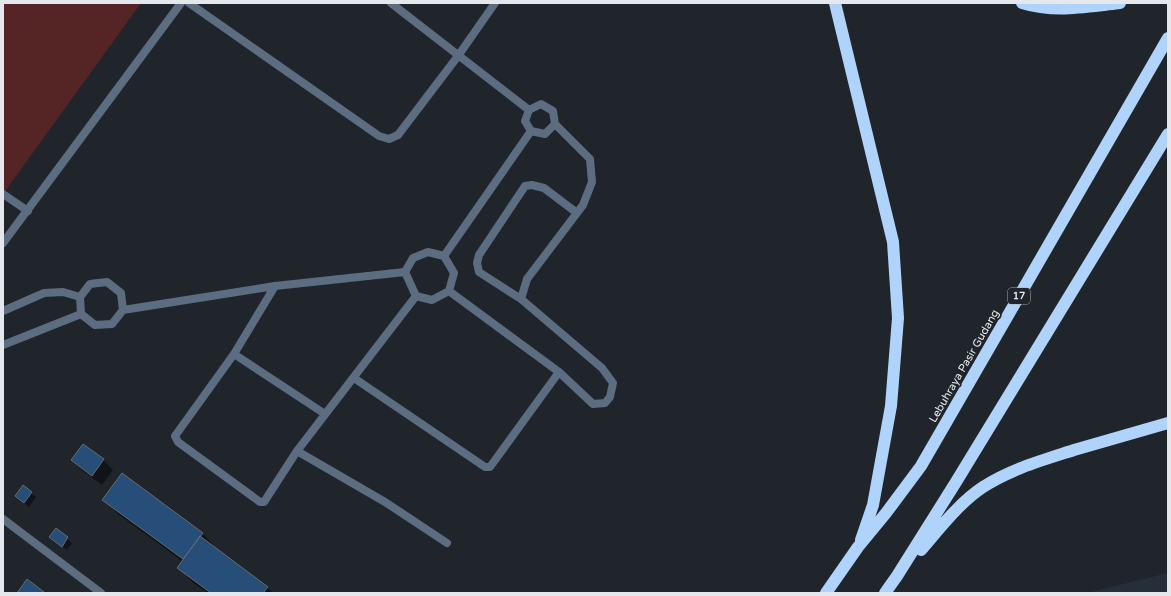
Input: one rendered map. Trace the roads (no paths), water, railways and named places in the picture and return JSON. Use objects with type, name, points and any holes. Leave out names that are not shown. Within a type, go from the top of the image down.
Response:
[{"type":"highway","points":[[835,3],[893,242],[898,318],[892,406],[873,505],[858,547]]},
{"type":"highway","points":[[1022,3],[1031,6],[1072,9],[1120,3]]},
{"type":"highway","name":"Lebuhraya Pasir Gudang","points":[[826,593],[858,547],[886,513],[921,466],[1168,38]]},
{"type":"highway","points":[[885,593],[897,576],[1168,134]]},
{"type":"highway","points":[[897,576],[942,525],[964,504],[983,488],[1008,473],[1035,462],[1168,423]]},
{"type":"street","points":[[3,243],[181,3]]},
{"type":"street","points":[[189,3],[379,136],[389,139],[398,135],[458,56],[494,4]]},
{"type":"street","points":[[392,3],[528,110]]},
{"type":"street","points":[[521,299],[526,279],[583,205],[592,182],[590,159],[555,124],[553,111],[541,104],[528,110],[525,121],[531,131],[545,134],[555,124]]},
{"type":"street","points":[[444,256],[531,131]]},
{"type":"street","points":[[449,291],[559,372],[593,404],[604,403],[610,397],[612,383],[602,368],[521,299],[479,272],[477,263],[479,255],[524,186],[532,185],[544,188],[577,213]]},
{"type":"street","points":[[3,194],[28,211]]},
{"type":"street","points":[[405,272],[413,258],[428,252],[444,256],[454,272],[449,291],[432,300],[416,296]]},
{"type":"street","points":[[122,310],[275,286],[405,272]]},
{"type":"street","points":[[405,272],[416,296]]},
{"type":"street","points":[[107,282],[121,293],[122,310],[112,324],[95,325],[81,314],[80,297],[90,284],[107,282]]},
{"type":"street","points":[[275,286],[234,354],[175,436],[178,442],[260,502],[264,502],[297,450],[416,296]]},
{"type":"street","points":[[3,311],[44,292],[62,292],[80,297]]},
{"type":"street","points":[[3,346],[81,314]]},
{"type":"street","points":[[234,354],[325,414]]},
{"type":"street","points":[[354,378],[485,467],[490,467],[559,372]]},
{"type":"street","points":[[297,450],[384,502],[446,543]]},
{"type":"street","points":[[3,519],[101,593]]}]
